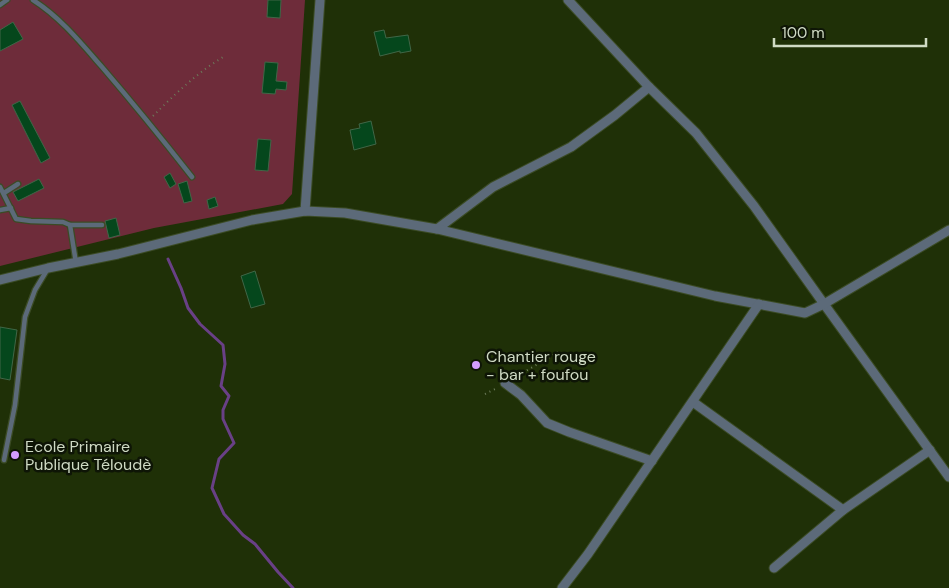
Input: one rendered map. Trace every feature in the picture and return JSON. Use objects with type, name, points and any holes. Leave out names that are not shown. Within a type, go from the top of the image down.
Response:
[{"type":"street","points":[[305,211],[320,0]]},
{"type":"street","points":[[568,0],[649,87],[696,133],[754,206],[949,477]]},
{"type":"street","points":[[437,229],[493,187],[571,147],[649,87]]},
{"type":"street","points":[[0,280],[118,254],[252,220],[305,211],[345,213],[437,229],[715,296],[805,313],[824,304],[949,230]]},
{"type":"street","points":[[562,588],[588,554],[759,304]]},
{"type":"street","points":[[505,383],[521,395],[547,423],[652,461]]},
{"type":"street","points":[[693,402],[842,510]]},
{"type":"street","points":[[774,568],[842,510],[930,450]]},
{"type":"lane","points":[[0,5],[7,0]]},
{"type":"lane","points":[[33,0],[61,23],[90,53],[148,121],[192,177]]},
{"type":"lane","points":[[4,194],[18,184]]},
{"type":"lane","points":[[0,187],[16,219],[63,222],[70,225],[102,225]]},
{"type":"lane","points":[[0,210],[11,208]]},
{"type":"lane","points":[[70,225],[76,263]]},
{"type":"lane","points":[[4,460],[15,405],[25,317],[36,290],[48,268]]},
{"type":"path","points":[[148,121],[198,75],[225,56]]},
{"type":"path","points":[[486,394],[558,352]]},
{"type":"shaded area","points":[[0,0],[305,0],[292,194],[283,204],[154,228],[0,266]]},
{"type":"building","points":[[268,0],[281,0],[280,18],[267,17]]},
{"type":"building","points":[[13,22],[23,39],[0,51],[0,30]]},
{"type":"building","points":[[384,30],[386,38],[408,35],[411,51],[400,53],[400,51],[380,56],[374,32]]},
{"type":"building","points":[[265,62],[278,63],[276,81],[287,82],[286,90],[276,89],[275,94],[262,93]]},
{"type":"building","points":[[20,101],[50,158],[41,163],[12,105]]},
{"type":"building","points":[[371,121],[376,144],[354,150],[350,130],[360,128],[359,124]]},
{"type":"building","points":[[258,139],[271,140],[268,171],[255,170]]},
{"type":"building","points":[[170,173],[176,184],[170,188],[164,177]]},
{"type":"building","points":[[39,179],[44,188],[18,201],[13,192]]},
{"type":"building","points":[[187,181],[192,201],[184,203],[178,184]]},
{"type":"building","points":[[215,197],[218,206],[209,209],[207,200]]},
{"type":"building","points":[[116,218],[120,235],[109,238],[105,221]]},
{"type":"building","points":[[255,271],[265,304],[251,308],[241,276]]},
{"type":"building","points":[[0,327],[17,330],[10,380],[0,378]]},
{"type":"waterway","points":[[168,259],[188,308],[200,324],[223,345],[225,364],[221,386],[229,396],[223,410],[223,419],[234,443],[219,459],[212,488],[224,514],[243,535],[255,544],[293,588]]},
{"type":"place","name":"Chantier rouge - bar + foufou","points":[[476,365]]},
{"type":"place","name":"Ecole Primaire Publique Téloudè","points":[[15,455]]}]
